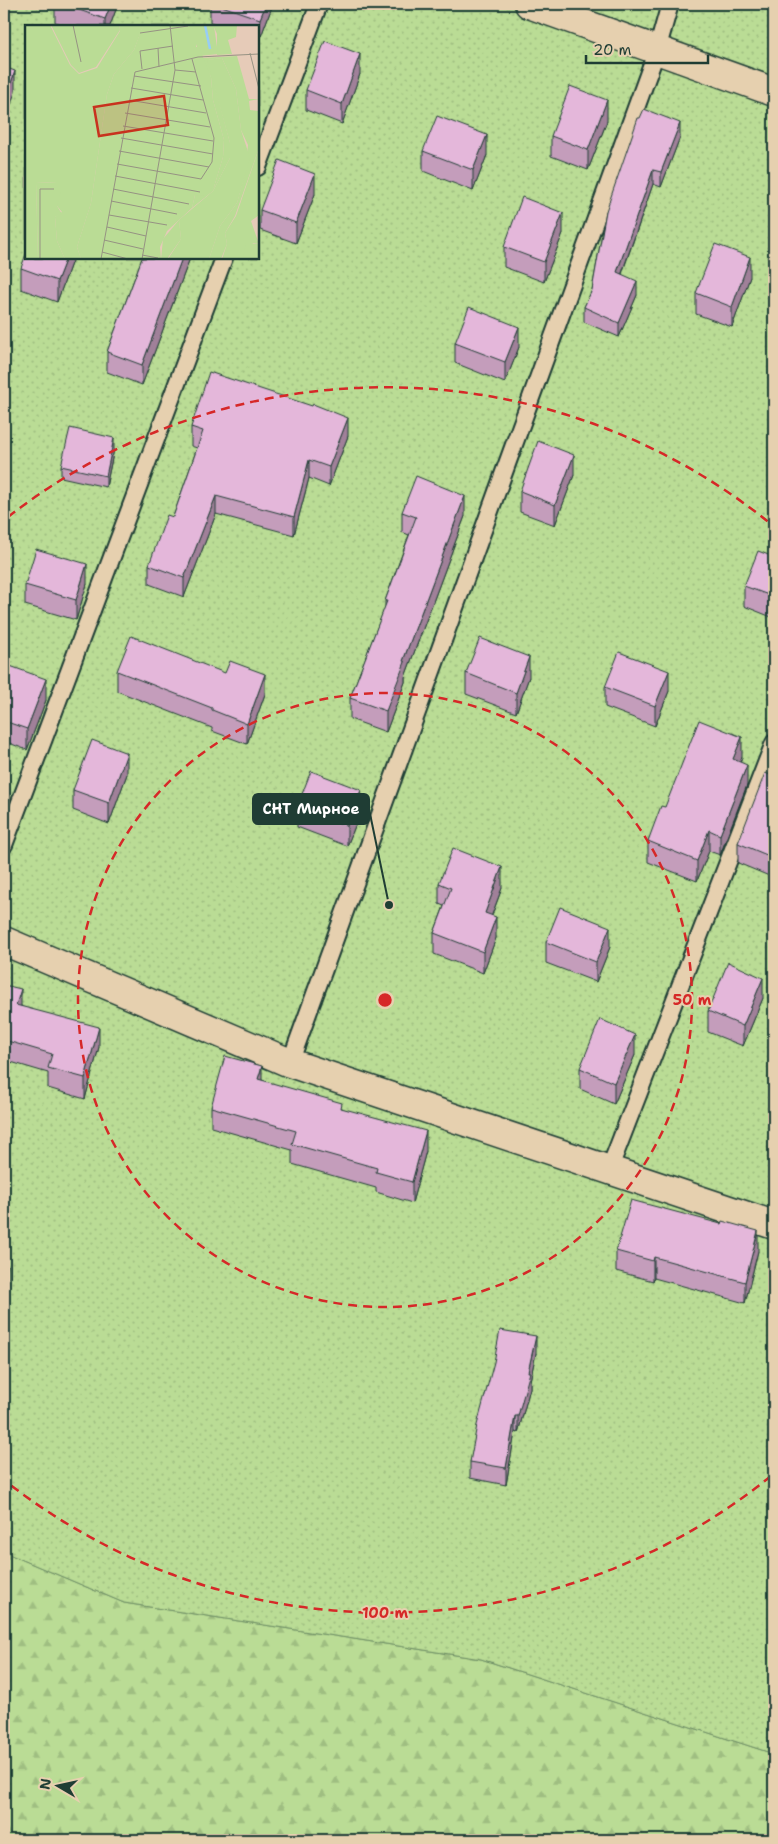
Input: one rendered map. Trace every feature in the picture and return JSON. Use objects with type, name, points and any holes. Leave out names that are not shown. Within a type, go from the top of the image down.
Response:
[{"type":"street","points":[[529,4],[774,92]]},
{"type":"street","points":[[4,941],[290,1064],[774,1225]]},
{"type":"lane","points":[[259,164],[318,4]]},
{"type":"lane","points":[[290,1064],[657,50],[670,4]]},
{"type":"lane","points":[[4,845],[224,259]]},
{"type":"lane","points":[[609,1170],[774,743]]},
{"type":"green space","points":[[4,4],[774,4],[774,1754],[481,1659],[124,1603],[4,1552]]},
{"type":"green space","points":[[4,1552],[124,1603],[481,1659],[774,1754],[774,1840],[4,1840]]},
{"type":"building","points":[[62,4],[111,4],[105,19]]},
{"type":"building","points":[[216,4],[266,4],[260,19]]},
{"type":"building","points":[[325,41],[360,54],[342,104],[306,90]]},
{"type":"building","points":[[4,67],[15,71],[4,104]]},
{"type":"building","points":[[570,86],[607,100],[588,150],[551,136]]},
{"type":"building","points":[[644,109],[680,123],[661,172],[653,170],[617,272],[637,281],[619,323],[584,307],[592,290],[606,211],[638,118],[640,118]]},
{"type":"building","points":[[437,116],[487,135],[473,170],[423,151]]},
{"type":"building","points":[[279,160],[315,174],[296,223],[260,210]]},
{"type":"building","points":[[522,197],[563,213],[544,262],[504,247]]},
{"type":"building","points":[[715,244],[750,257],[732,307],[696,293]]},
{"type":"building","points":[[25,257],[25,259],[66,259],[57,281],[21,268]]},
{"type":"building","points":[[142,259],[182,259],[142,365],[107,352]]},
{"type":"building","points":[[469,307],[519,327],[505,362],[455,343]]},
{"type":"building","points":[[209,372],[312,406],[313,404],[348,418],[329,467],[309,460],[294,517],[216,496],[184,578],[149,565],[167,515],[173,517],[203,431],[191,427]]},
{"type":"building","points":[[70,428],[114,438],[106,476],[61,466]]},
{"type":"building","points":[[538,441],[574,455],[555,505],[520,491]]},
{"type":"building","points":[[416,476],[465,496],[386,711],[350,698],[387,601],[385,601],[416,517],[402,512]]},
{"type":"building","points":[[36,549],[87,564],[76,600],[25,585]]},
{"type":"building","points":[[758,551],[774,557],[774,597],[744,586]]},
{"type":"building","points":[[131,636],[225,673],[230,661],[265,674],[247,724],[212,710],[212,708],[117,671]]},
{"type":"building","points":[[480,638],[529,657],[516,693],[466,673]]},
{"type":"building","points":[[619,652],[669,671],[655,706],[605,687]]},
{"type":"building","points":[[10,666],[46,679],[27,729],[4,721],[4,683]]},
{"type":"building","points":[[699,720],[742,737],[733,759],[747,765],[720,835],[709,830],[697,861],[648,841],[661,806],[665,807]]},
{"type":"building","points":[[92,740],[127,753],[109,803],[73,790]]},
{"type":"building","points":[[311,771],[361,790],[347,826],[297,807]]},
{"type":"building","points":[[765,773],[774,776],[774,858],[738,843]]},
{"type":"building","points":[[453,848],[502,867],[485,913],[496,917],[483,952],[434,933],[451,888],[439,883]]},
{"type":"building","points":[[560,907],[610,927],[596,962],[546,942]]},
{"type":"building","points":[[728,962],[763,978],[743,1026],[708,1011]]},
{"type":"building","points":[[4,985],[21,989],[16,1005],[99,1027],[85,1078],[48,1068],[52,1054],[4,1040]]},
{"type":"building","points":[[600,1019],[635,1035],[614,1083],[580,1068]]},
{"type":"building","points":[[225,1056],[262,1066],[258,1079],[342,1103],[341,1108],[426,1131],[412,1182],[376,1172],[377,1168],[292,1144],[296,1131],[211,1107]]},
{"type":"building","points":[[631,1200],[721,1224],[722,1221],[758,1231],[745,1282],[654,1257],[653,1261],[616,1251]]},
{"type":"building","points":[[4,1264],[8,1265],[4,1279]]},
{"type":"building","points":[[500,1330],[536,1336],[528,1372],[530,1372],[518,1416],[515,1416],[506,1468],[470,1462]]},
{"type":"building","points":[[4,1369],[7,1370],[4,1381]]},
{"type":"place","name":"СНТ Мирное","points":[[389,905]]}]
